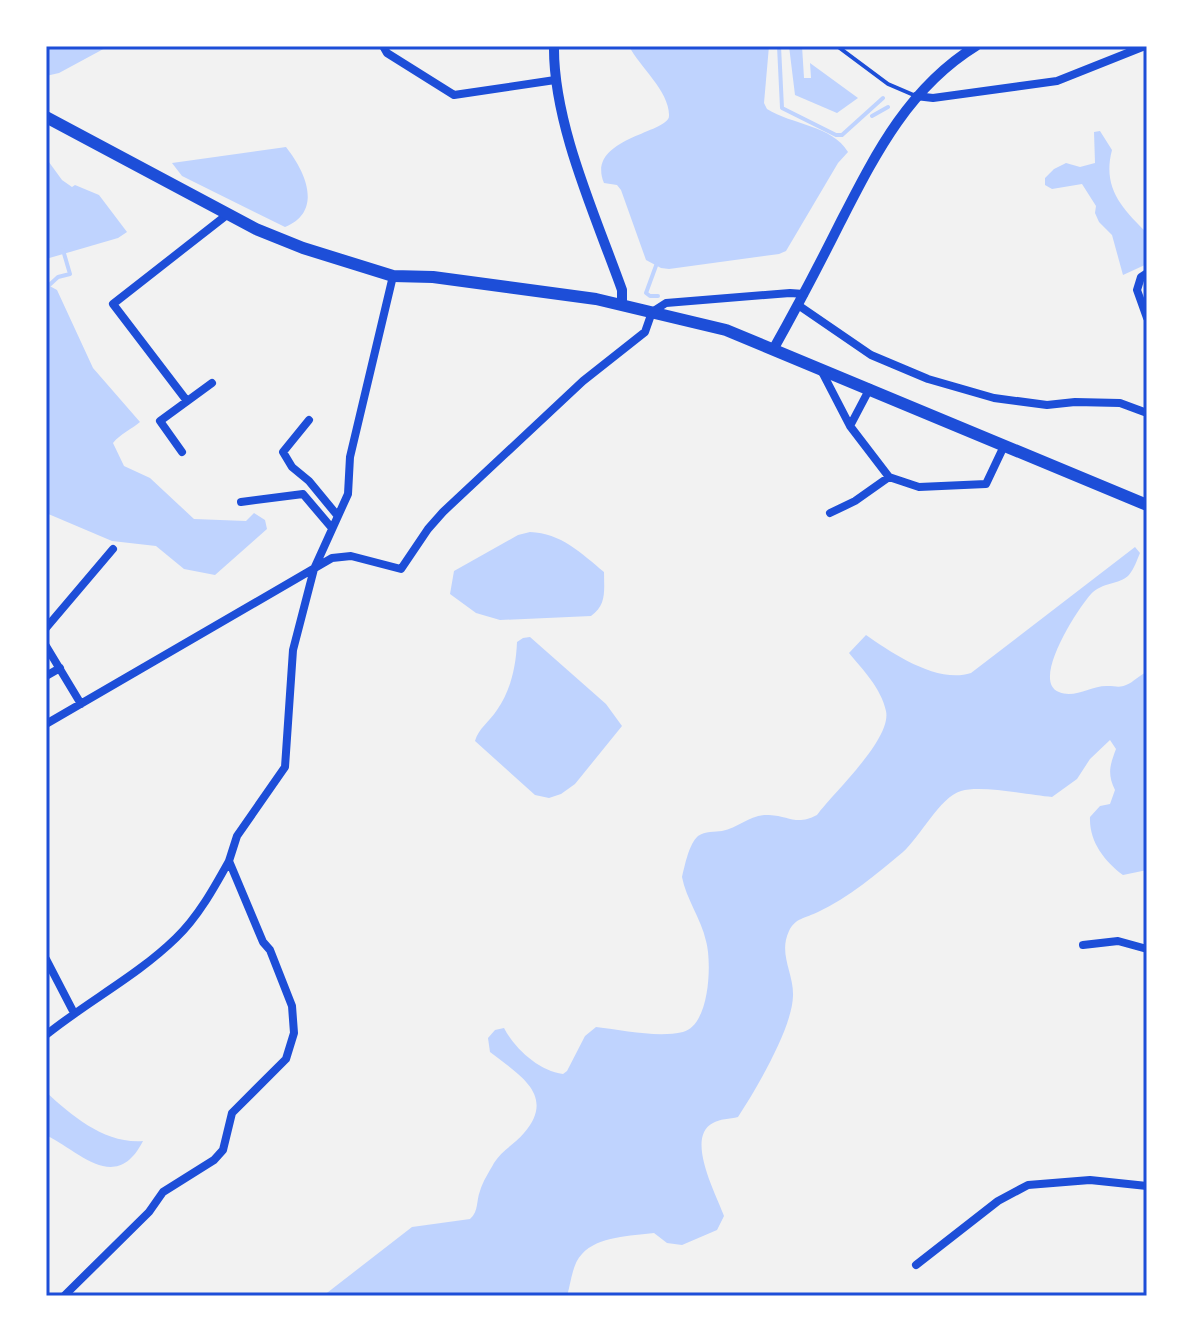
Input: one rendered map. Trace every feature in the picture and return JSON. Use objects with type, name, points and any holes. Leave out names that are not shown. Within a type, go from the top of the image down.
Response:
[{"type":"main road","points":[[46,117],[256,229],[303,248],[393,276],[433,277],[622,305],[726,330],[1147,505]]},
{"type":"street","points":[[383,46],[387,53],[454,95],[555,80]]},
{"type":"street","points":[[554,46],[555,80],[570,140],[622,290],[622,305]]},
{"type":"street","points":[[774,348],[877,152],[916,96],[941,72],[976,46]]},
{"type":"street","points":[[916,96],[933,98],[1057,81],[1145,46]]},
{"type":"street","points":[[187,401],[113,304],[228,214]]},
{"type":"street","points":[[1147,273],[1141,277],[1137,290],[1147,318]]},
{"type":"street","points":[[46,1035],[177,938],[201,907],[229,861],[237,836],[285,767],[293,650],[314,569],[348,494],[350,457],[393,276]]},
{"type":"street","points":[[46,724],[332,558],[351,556],[401,569],[443,512],[583,381],[645,332],[652,312],[666,303],[804,294]]},
{"type":"street","points":[[798,305],[871,355],[928,379],[994,398],[1047,405],[1120,403],[1147,413]]},
{"type":"street","points":[[819,367],[850,426],[889,477],[919,487],[986,484],[1004,446]]},
{"type":"street","points":[[182,452],[160,421],[212,383]]},
{"type":"street","points":[[850,426],[870,388]]},
{"type":"street","points":[[309,420],[283,452],[292,467],[309,481],[337,515]]},
{"type":"street","points":[[830,513],[855,501],[889,477]]},
{"type":"street","points":[[241,502],[303,494],[331,527]]},
{"type":"street","points":[[46,628],[113,549]]},
{"type":"street","points":[[46,646],[81,704]]},
{"type":"street","points":[[46,676],[60,668]]},
{"type":"street","points":[[64,1296],[149,1212],[163,1192],[214,1160],[223,1150],[232,1113],[286,1059],[294,1033],[287,987],[270,950],[263,942],[229,861]]},
{"type":"street","points":[[1083,945],[1118,941],[1147,949]]},
{"type":"street","points":[[46,959],[74,1013]]},
{"type":"street","points":[[916,1265],[998,1201],[1028,1185],[1090,1180],[1147,1186]]},
{"type":"lane","points":[[837,46],[888,84],[916,96]]},
{"type":"water","points":[[46,46],[109,46],[59,73],[46,76]]},
{"type":"water","points":[[629,46],[769,46],[764,103],[767,109],[832,136],[848,152],[838,163],[786,251],[669,269],[646,260],[621,190],[617,185],[604,183],[601,168],[606,156],[616,147],[665,122],[669,116],[665,98]]},
{"type":"water","points":[[789,46],[802,46],[804,78],[811,78],[810,63],[858,98],[837,113],[795,95]]},
{"type":"water","points":[[1100,131],[1112,150],[1110,175],[1116,196],[1147,233],[1147,264],[1123,275],[1112,235],[1099,222],[1096,206],[1082,184],[1052,189],[1045,185],[1045,178],[1066,163],[1080,167],[1095,163],[1094,132]]},
{"type":"water","points":[[286,147],[304,179],[307,201],[297,220],[285,227],[182,176],[172,163]]},
{"type":"water","points":[[46,158],[62,180],[72,187],[75,185],[99,195],[127,232],[118,238],[46,259]]},
{"type":"water","points":[[46,284],[57,290],[93,368],[140,422],[113,443],[124,466],[150,478],[194,519],[246,521],[254,513],[265,520],[267,529],[215,575],[184,569],[156,546],[112,541],[46,513]]},
{"type":"water","points":[[530,532],[561,540],[604,572],[602,602],[591,616],[500,620],[476,613],[450,594],[454,571],[518,535]]},
{"type":"water","points":[[1135,547],[1140,553],[1129,575],[1095,590],[1085,601],[1060,644],[1050,674],[1052,685],[1059,692],[1071,694],[1102,686],[1124,686],[1147,672],[1147,870],[1123,875],[1104,857],[1092,834],[1090,817],[1100,806],[1110,804],[1115,790],[1110,770],[1116,749],[1110,740],[1090,759],[1077,779],[1052,797],[981,789],[953,795],[893,860],[840,900],[791,927],[785,948],[793,988],[787,1025],[738,1117],[713,1123],[705,1130],[702,1140],[705,1166],[724,1216],[717,1230],[682,1245],[667,1243],[654,1233],[615,1238],[597,1244],[579,1258],[567,1296],[323,1296],[412,1227],[470,1219],[473,1216],[481,1187],[494,1163],[524,1133],[537,1107],[530,1086],[490,1052],[488,1038],[495,1030],[504,1028],[514,1044],[529,1058],[563,1074],[585,1036],[596,1027],[662,1034],[683,1032],[692,1027],[704,1006],[709,963],[704,933],[682,877],[690,849],[701,834],[722,831],[756,817],[769,815],[798,820],[817,815],[860,765],[880,736],[886,711],[876,687],[849,653],[866,635],[930,671],[958,675],[971,673]]},
{"type":"water","points":[[530,637],[606,704],[622,726],[575,784],[549,798],[535,795],[475,741],[506,694],[514,669],[517,642]]},
{"type":"water","points":[[46,1092],[90,1127],[115,1138],[143,1141],[132,1157],[121,1165],[109,1167],[85,1158],[46,1135]]},
{"type":"waterway","points":[[779,46],[782,108],[836,135],[842,135],[883,98]]},
{"type":"waterway","points":[[872,116],[888,107]]},
{"type":"waterway","points":[[46,288],[58,277],[70,274],[63,250]]},
{"type":"waterway","points":[[657,263],[646,293],[658,296]]}]
